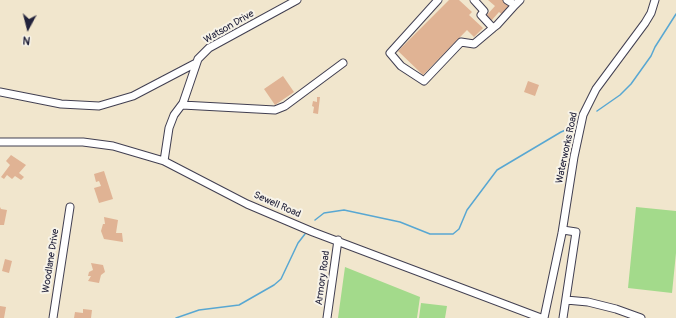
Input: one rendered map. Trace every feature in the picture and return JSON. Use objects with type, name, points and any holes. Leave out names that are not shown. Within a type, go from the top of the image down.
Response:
[{"type":"street","name":"Watson Drive","points":[[196,63],[209,48],[297,0]]},
{"type":"street","points":[[438,0],[390,52],[401,66],[424,81],[461,42],[474,44],[497,25],[518,3],[507,0]]},
{"type":"street","points":[[474,0],[484,12],[481,15],[493,28]]},
{"type":"street","name":"Waterworks Road","points":[[542,318],[563,230],[574,157],[583,115],[596,88],[645,23],[651,13],[655,0]]},
{"type":"street","points":[[182,105],[275,110],[285,106],[343,62]]},
{"type":"street","points":[[0,92],[61,104],[98,106],[133,96],[196,63]]},
{"type":"street","points":[[164,161],[169,128],[174,115],[182,105],[196,63]]},
{"type":"street","name":"Sewell Road","points":[[0,142],[83,142],[113,146],[164,161],[247,204],[313,232],[338,240],[542,318]]},
{"type":"street","name":"Woodlane Drive","points":[[53,318],[70,207]]},
{"type":"street","points":[[563,230],[576,232],[563,318]]},
{"type":"street","name":"Armory Road","points":[[327,318],[338,240]]},
{"type":"street","points":[[566,300],[588,302],[616,309],[641,318]]},
{"type":"green space","points":[[636,207],[676,211],[676,253],[672,293],[628,288]]},
{"type":"green space","points":[[345,267],[420,297],[417,318],[338,318]]},
{"type":"green space","points":[[421,303],[447,306],[445,318],[419,318]]},
{"type":"building","points":[[449,0],[459,0],[472,12],[469,15],[483,28],[474,37],[467,30],[423,75],[398,51]]},
{"type":"building","points":[[488,0],[503,0],[511,7],[504,16],[499,12],[491,21],[486,16],[495,6]]},
{"type":"building","points":[[283,76],[294,92],[275,105],[264,89]]},
{"type":"building","points":[[528,81],[539,85],[535,96],[524,92]]},
{"type":"building","points":[[317,97],[320,97],[318,114],[313,113],[314,107],[312,106],[313,101],[317,102]]},
{"type":"building","points":[[11,155],[26,165],[19,173],[24,177],[21,180],[15,176],[12,179],[7,175],[4,179],[1,177],[10,165],[6,161]]},
{"type":"building","points":[[104,171],[113,199],[99,203],[94,188],[101,186],[99,181],[96,182],[94,174]]},
{"type":"building","points":[[0,207],[1,209],[7,210],[4,225],[0,225]]},
{"type":"building","points":[[104,217],[118,220],[116,233],[122,233],[123,242],[104,239],[101,231],[103,224],[105,224]]},
{"type":"building","points":[[5,259],[12,261],[9,273],[2,271]]},
{"type":"building","points":[[91,263],[103,265],[105,272],[101,275],[99,283],[88,281],[91,276],[88,276],[89,272],[93,270]]},
{"type":"building","points":[[0,306],[6,307],[4,318],[0,318]]},
{"type":"building","points":[[83,309],[92,310],[91,318],[74,318],[75,312],[83,313]]},
{"type":"waterway","points":[[597,111],[620,95],[631,84],[651,56],[676,14]]},
{"type":"waterway","points":[[315,220],[324,213],[344,210],[400,222],[430,234],[453,234],[459,229],[467,210],[497,170],[561,132],[575,126]]},
{"type":"waterway","points":[[176,318],[199,310],[239,305],[274,285],[281,279],[298,243],[305,234]]}]
